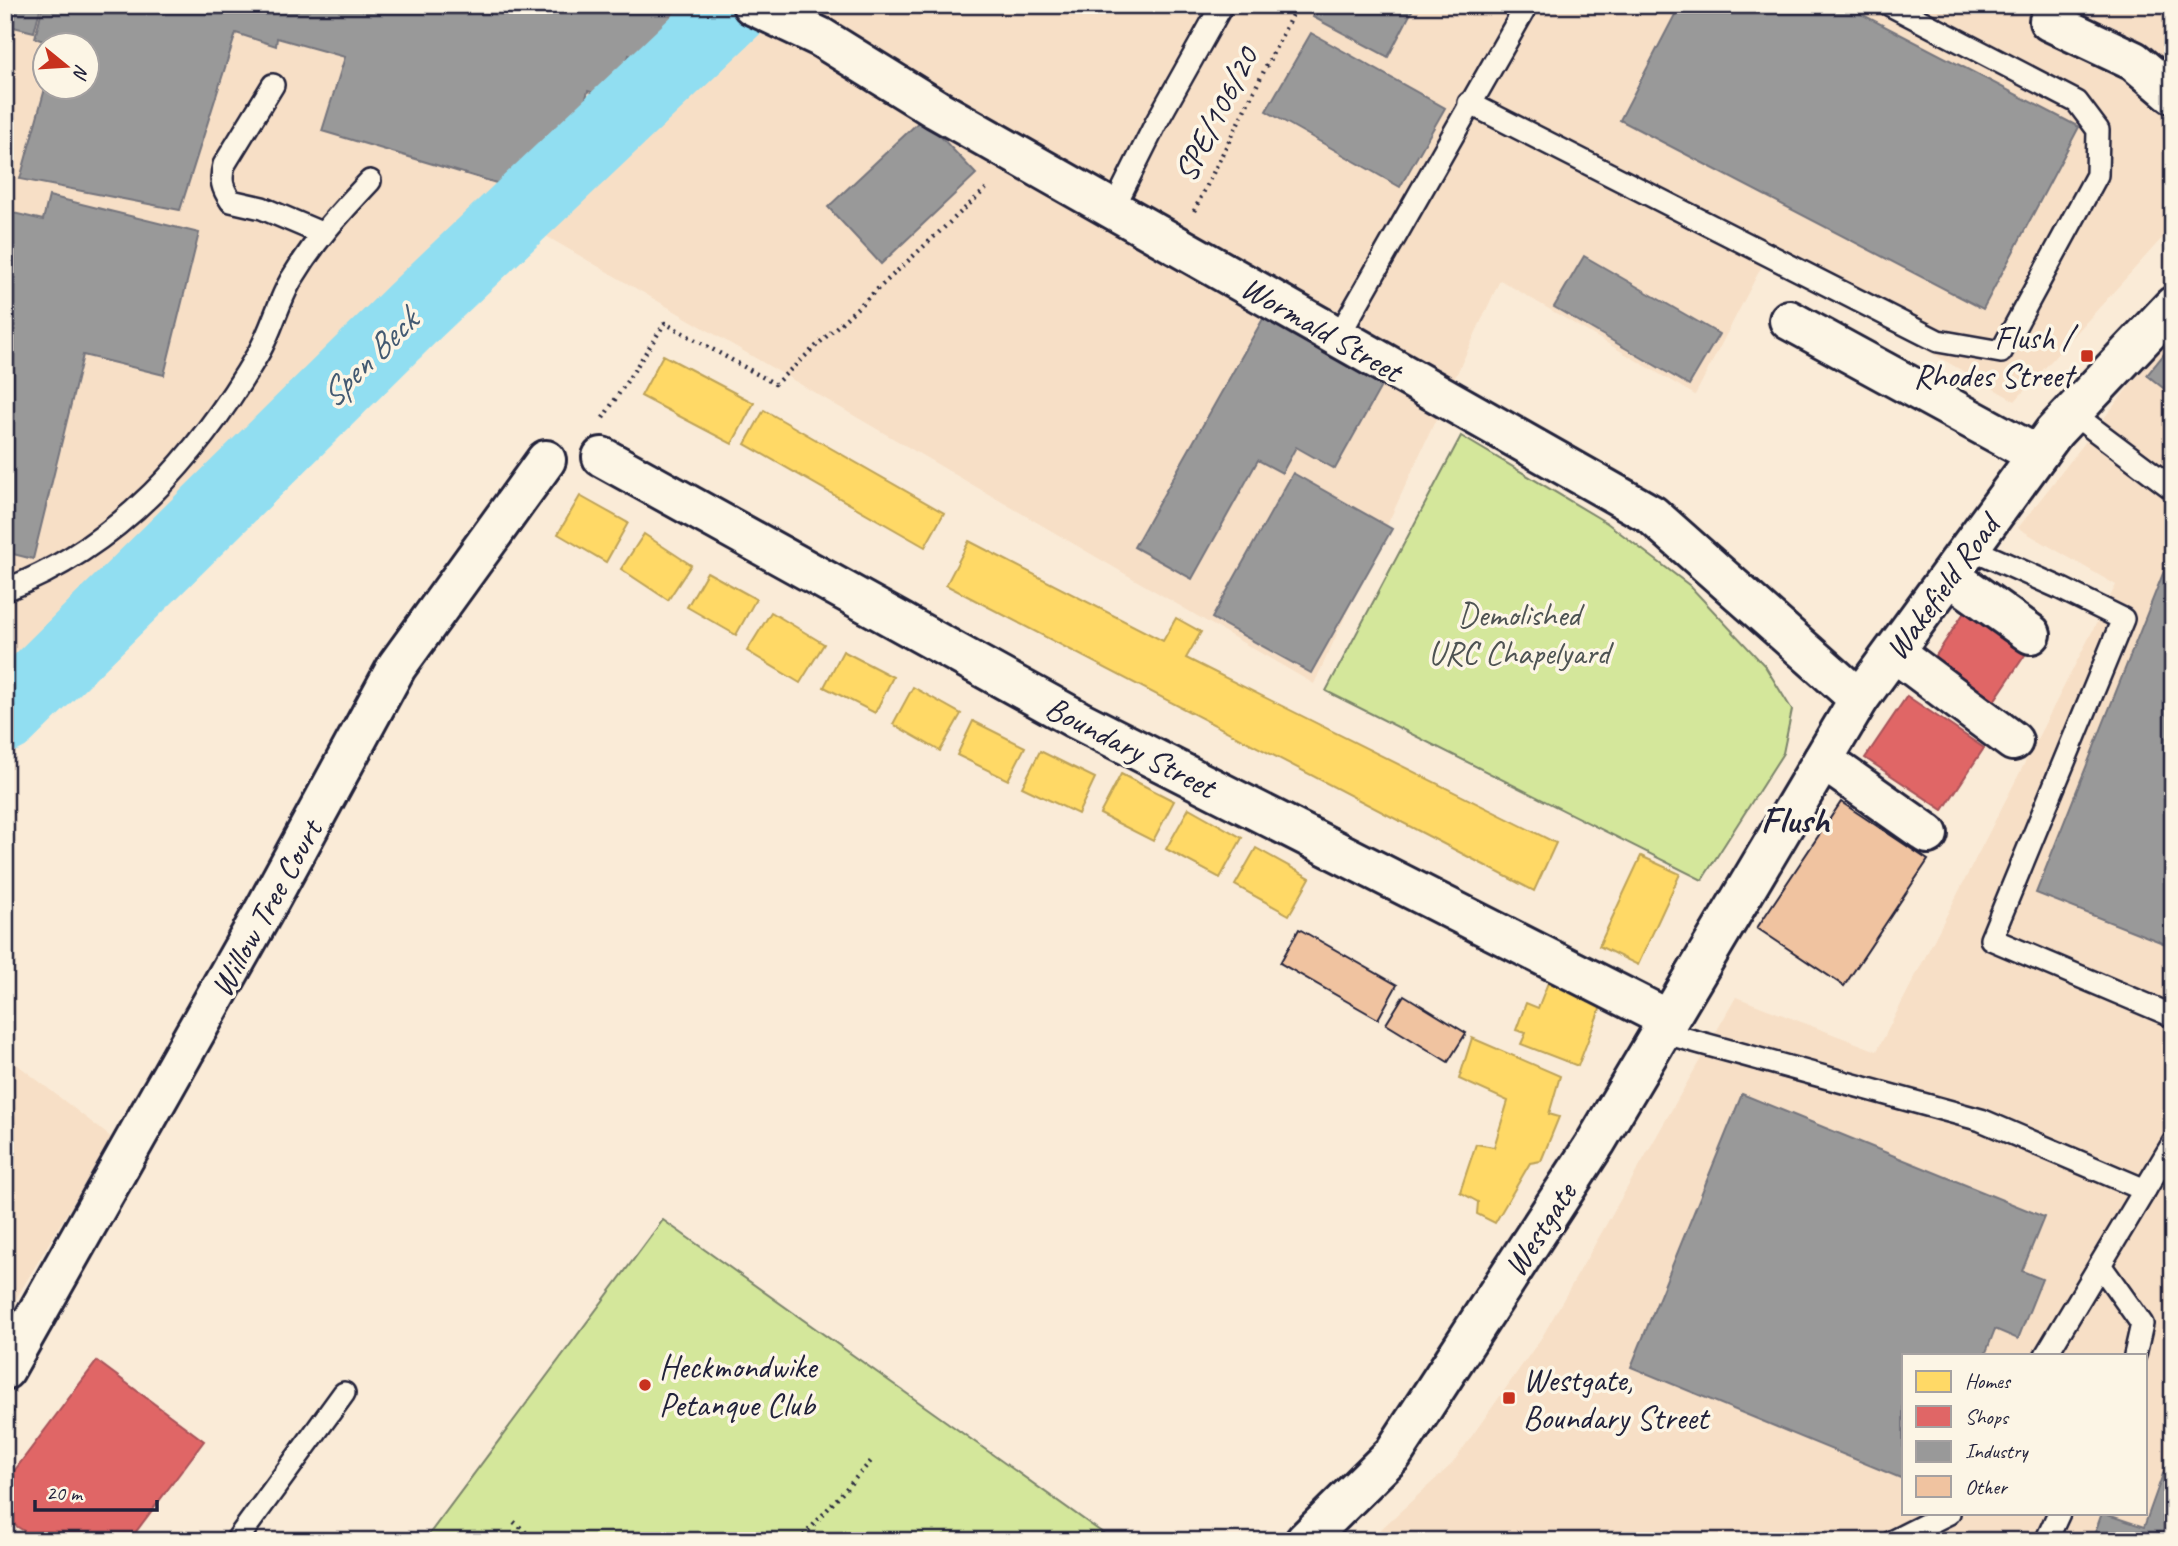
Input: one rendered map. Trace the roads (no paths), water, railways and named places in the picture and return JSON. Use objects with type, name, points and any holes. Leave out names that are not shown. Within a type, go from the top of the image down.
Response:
[{"type":"street","name":"Wormald Street","points":[[751,5],[820,37],[936,109],[1652,515],[1859,699]]},
{"type":"street","points":[[2049,21],[2134,61],[2173,94]]},
{"type":"street","name":"Wakefield Road","points":[[1743,894],[1859,699],[2038,455],[2072,413],[2173,306]]},
{"type":"street","points":[[1790,320],[2038,455]]},
{"type":"street","name":"Boundary Street","points":[[602,439],[1078,720],[1665,1025]]},
{"type":"street","name":"Willow Tree Court","points":[[12,1385],[397,666],[546,460]]},
{"type":"street","points":[[1960,562],[2031,634]]},
{"type":"street","points":[[1894,652],[2013,741]]},
{"type":"street","points":[[1822,760],[1928,834]]},
{"type":"street","name":"Westgate","points":[[1305,1541],[1393,1454],[1596,1142],[1743,894]]},
{"type":"lane","points":[[1113,209],[1156,122],[1222,5]]},
{"type":"lane","points":[[1338,337],[1527,5]]},
{"type":"lane","points":[[1469,103],[1938,341],[2001,352],[2097,175],[2098,130],[2077,102],[1890,5]]},
{"type":"lane","points":[[273,85],[224,165],[220,179],[223,190],[231,201],[262,208],[321,233]]},
{"type":"lane","points":[[5,590],[34,579],[104,537],[139,508],[176,471],[220,414],[260,349],[290,282],[321,233],[370,181]]},
{"type":"lane","points":[[2072,413],[2173,489]]},
{"type":"lane","points":[[1960,562],[2060,588],[2123,619],[1991,939],[2173,1016]]},
{"type":"lane","points":[[1665,1025],[1981,1120],[2145,1190]]},
{"type":"lane","points":[[2047,1354],[2173,1143]]},
{"type":"lane","points":[[2100,1265],[2142,1324],[2135,1354]]},
{"type":"lane","points":[[236,1541],[344,1393]]},
{"type":"lane","points":[[1893,1541],[1921,1535],[1947,1514]]},
{"type":"lane","points":[[2046,1541],[2059,1514]]},
{"type":"waterway","name":"Spen Beck","points":[[5,716],[415,311],[737,5]]},
{"type":"place","name":"Flush / Rhodes Street","points":[[2087,356]]},
{"type":"place","name":"Heckmondwike Petanque Club","points":[[645,1385]]},
{"type":"place","name":"Westgate, Boundary Street","points":[[1509,1398]]},
{"type":"district","name":"Flush","points":[[1795,819]]},
{"type":"park label","name":"Demolished URC Chapelyard","points":[[1519,633]]}]
